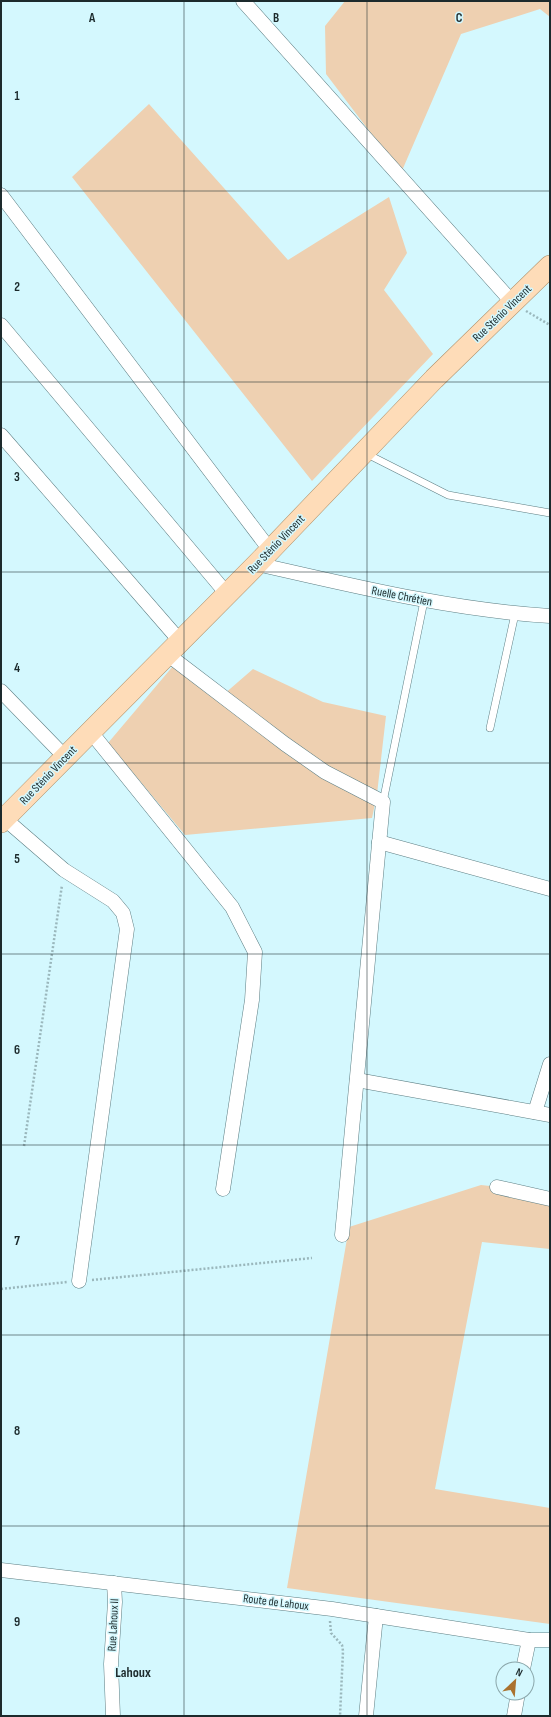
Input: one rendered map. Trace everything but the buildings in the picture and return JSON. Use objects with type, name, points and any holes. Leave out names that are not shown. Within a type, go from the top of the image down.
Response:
[{"type":"main road","name":"Rue Sténio Vincent","points":[[3,820],[263,557],[363,452],[550,266]]},
{"type":"street","points":[[243,1],[513,303]]},
{"type":"street","points":[[1,195],[263,557]]},
{"type":"street","points":[[1,325],[226,594]]},
{"type":"street","points":[[1,434],[174,647],[285,744],[325,772],[382,802],[342,1235]]},
{"type":"street","name":"Ruelle Chrétien","points":[[263,557],[424,601],[515,614],[550,616]]},
{"type":"street","points":[[1,691],[65,757]]},
{"type":"street","points":[[90,731],[232,907],[255,952],[252,1000],[223,1189]]},
{"type":"street","points":[[3,820],[64,870],[113,901],[123,913],[127,929],[79,1281]]},
{"type":"street","points":[[379,842],[550,889]]},
{"type":"street","points":[[535,1112],[550,1064]]},
{"type":"street","points":[[357,1080],[550,1115]]},
{"type":"street","points":[[497,1187],[550,1199]]},
{"type":"street","name":"Route de Lahoux","points":[[1,1570],[332,1609],[528,1640],[550,1640]]},
{"type":"street","name":"Rue Lahoux II","points":[[113,1716],[111,1664],[115,1602],[114,1583]]},
{"type":"street","points":[[366,1716],[376,1616]]},
{"type":"street","points":[[524,1661],[528,1640]]},
{"type":"street","points":[[514,1716],[517,1701]]},
{"type":"lane","points":[[363,452],[448,495],[550,514]]},
{"type":"lane","points":[[382,802],[424,601]]},
{"type":"lane","points":[[490,728],[515,614]]},
{"type":"path","points":[[513,303],[550,325]]},
{"type":"path","points":[[24,1146],[64,870]]},
{"type":"path","points":[[1,1289],[312,1258]]},
{"type":"path","points":[[332,1609],[330,1633],[342,1645],[343,1651],[340,1716]]},
{"type":"shaded area","points":[[345,1],[550,1],[550,17],[540,9],[461,34],[401,173],[326,74],[325,26]]},
{"type":"shaded area","points":[[149,104],[288,260],[389,197],[407,253],[384,290],[433,354],[312,481],[72,177]]},
{"type":"shaded area","points":[[179,659],[223,695],[253,669],[323,702],[386,716],[377,794],[372,818],[185,835],[108,743]]},
{"type":"shaded area","points":[[481,1185],[550,1193],[550,1249],[482,1242],[435,1489],[550,1508],[550,1624],[287,1588],[349,1227]]},
{"type":"district","name":"Lahoux","points":[[133,1672]]}]
